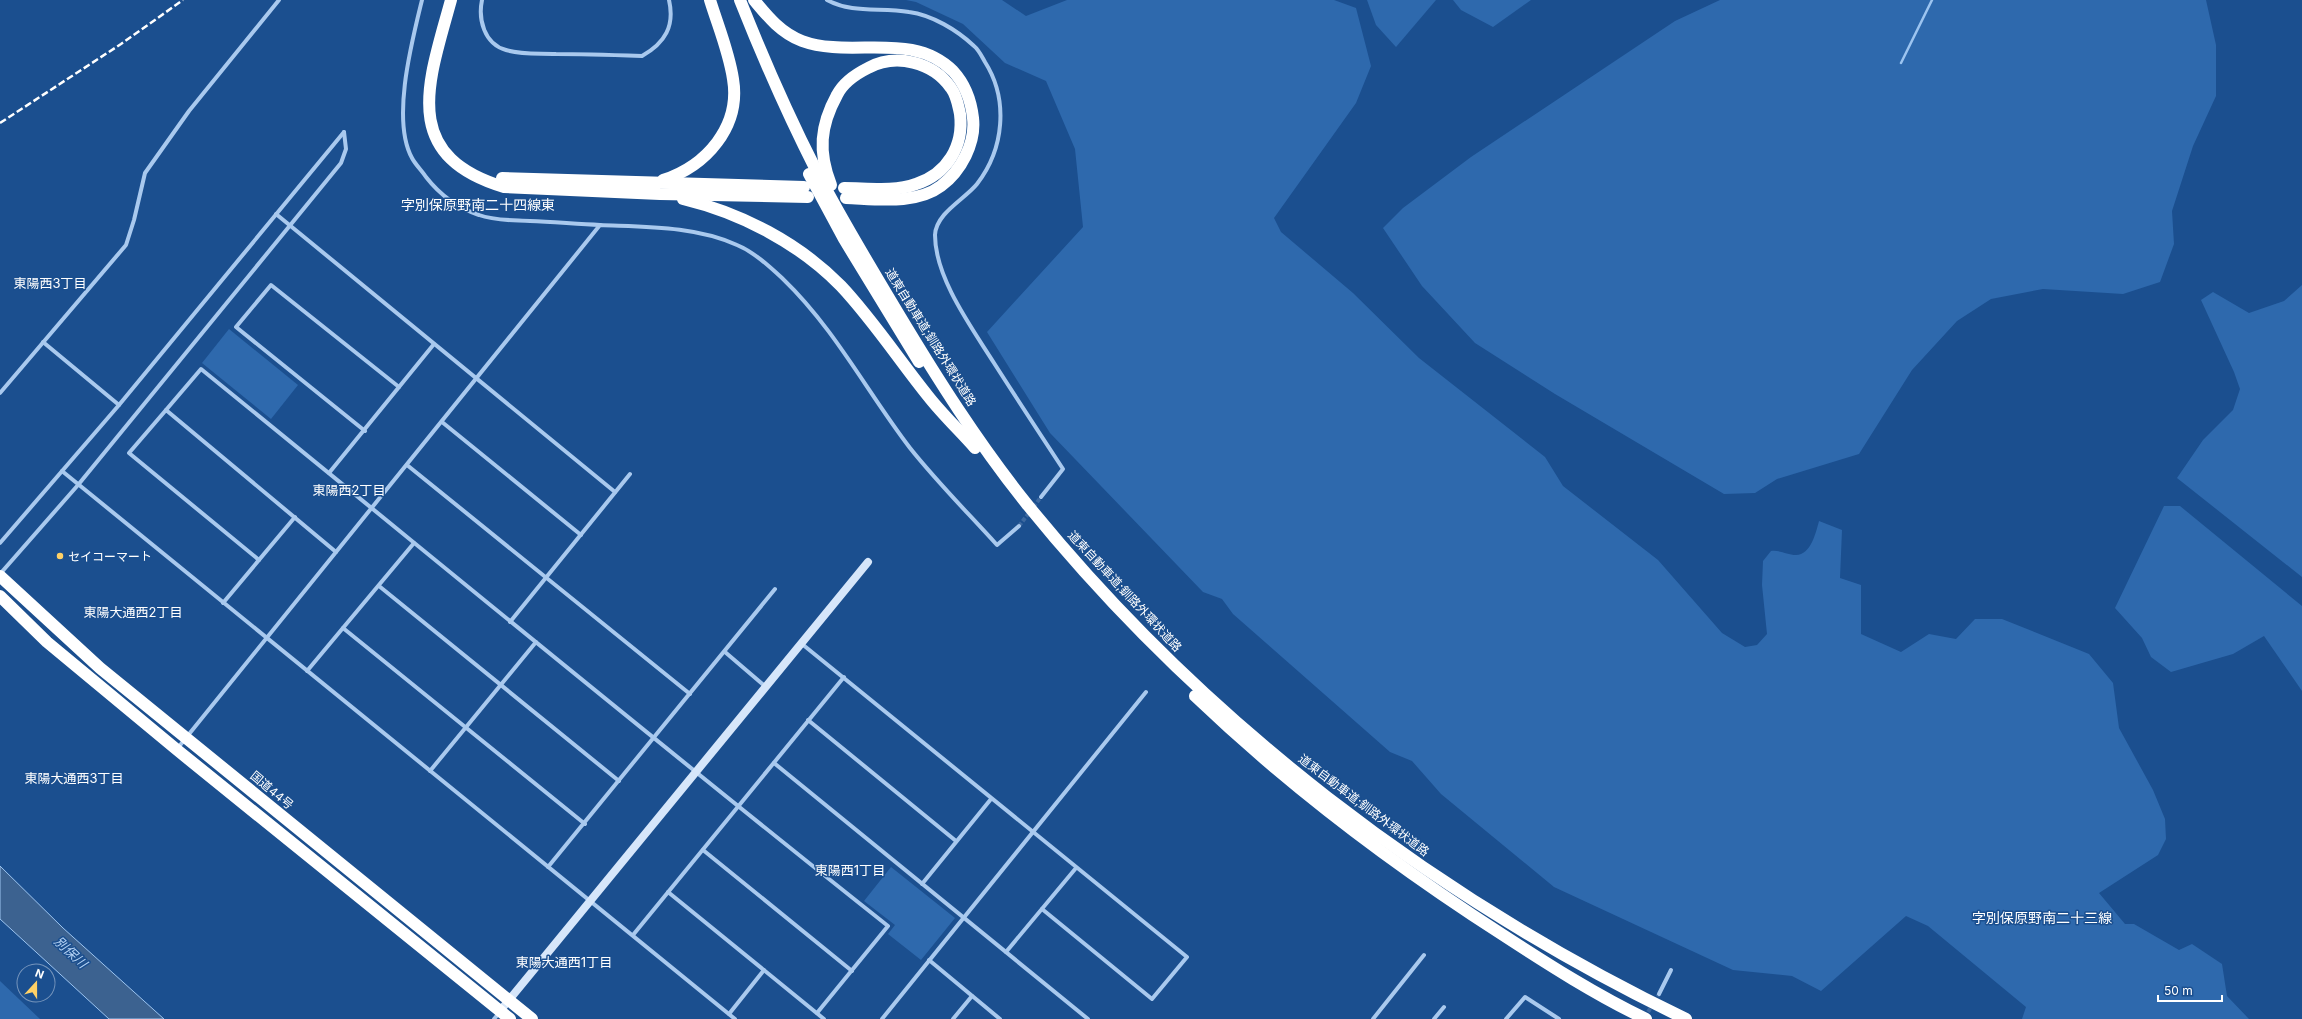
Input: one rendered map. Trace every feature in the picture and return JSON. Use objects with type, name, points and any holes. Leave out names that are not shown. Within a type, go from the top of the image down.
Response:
[{"type":"highway","points":[[451,0],[432,70],[428,102],[433,130],[440,145],[450,159],[465,172],[480,180],[504,187],[660,194],[815,193]]},
{"type":"highway","points":[[457,0],[438,73],[434,102],[438,128],[445,142],[455,155],[467,166],[482,174],[506,179],[654,182],[815,193]]},
{"type":"highway","points":[[654,182],[692,168],[718,143],[727,127],[734,97],[733,80],[710,0]]},
{"type":"highway","name":"道東自動車道;釧路外環状道路","points":[[732,0],[782,120],[815,193],[884,307],[975,448],[1020,508],[1120,621],[1219,719],[1274,766],[1391,858],[1467,912],[1554,968],[1646,1019]]},
{"type":"highway","name":"道東自動車道;釧路外環状道路","points":[[740,0],[790,118],[815,193],[849,229],[930,366],[981,442],[1026,502],[1124,615],[1223,711],[1280,759],[1398,849],[1474,900],[1561,954],[1686,1019]]},
{"type":"highway","points":[[754,0],[772,22],[784,32],[802,40],[822,46],[894,47],[915,50],[932,56],[947,66],[958,77],[966,91],[971,104],[973,133],[964,159],[948,180],[935,190],[918,196],[887,199],[845,193],[915,185],[929,179],[948,163],[958,142],[960,118],[958,102],[952,88],[940,76],[925,66],[893,60],[878,63],[864,70],[852,78],[840,90],[825,120],[823,153],[826,171],[849,229]]},
{"type":"highway","points":[[660,194],[705,204],[731,214],[780,239],[819,266],[850,297],[929,398],[975,448]]},
{"type":"highway","name":"国道44号","points":[[0,575],[100,668],[532,1019]]},
{"type":"highway","points":[[0,596],[48,642],[501,1016]]},
{"type":"street","points":[[0,393],[126,245],[134,220],[145,173],[189,111],[279,0]]},
{"type":"street","points":[[422,0],[414,33],[402,109],[404,133],[411,157],[439,192],[455,205],[480,216],[502,220],[643,227],[701,234],[738,245],[771,267],[805,301],[846,353],[910,448],[997,545],[1019,526]]},
{"type":"street","points":[[482,0],[480,17],[484,31],[493,43],[505,50],[528,53],[642,56],[654,49],[664,40],[670,29],[672,18],[670,0]]},
{"type":"street","points":[[827,0],[853,10],[910,12],[935,20],[975,47],[990,70],[999,94],[1001,121],[998,144],[990,165],[977,185],[942,218],[935,233],[936,250],[942,272],[969,324],[1064,469],[1041,497]]},
{"type":"street","points":[[0,543],[118,405],[344,132],[346,149],[340,163],[78,485],[0,575]]},
{"type":"street","points":[[276,214],[615,492]]},
{"type":"street","points":[[176,749],[477,379],[600,225]]},
{"type":"street","points":[[365,430],[236,327],[271,285],[399,387]]},
{"type":"street","points":[[43,342],[118,405]]},
{"type":"street","points":[[330,473],[434,344]]},
{"type":"street","points":[[259,560],[129,453],[201,369],[738,807],[888,926],[817,1013]]},
{"type":"street","points":[[166,410],[336,552]]},
{"type":"street","points":[[442,422],[581,535]]},
{"type":"street","points":[[407,465],[690,694]]},
{"type":"street","points":[[62,471],[736,1019]]},
{"type":"street","points":[[510,622],[630,474]]},
{"type":"street","points":[[223,603],[295,517]]},
{"type":"street","points":[[307,671],[414,543]]},
{"type":"street","points":[[501,1016],[510,1001],[868,562]]},
{"type":"street","points":[[379,586],[619,781]]},
{"type":"street","points":[[548,867],[585,824],[775,589]]},
{"type":"street","points":[[343,628],[585,824]]},
{"type":"street","points":[[430,771],[536,642]]},
{"type":"street","points":[[802,644],[1187,957],[1152,999],[1042,909]]},
{"type":"street","points":[[725,652],[767,687]]},
{"type":"street","points":[[633,935],[844,677]]},
{"type":"street","points":[[882,1019],[1034,833],[1146,692]]},
{"type":"street","points":[[808,720],[956,841]]},
{"type":"street","points":[[774,763],[1088,1019]]},
{"type":"street","points":[[922,884],[991,799]]},
{"type":"street","points":[[704,850],[852,971]]},
{"type":"street","points":[[1006,952],[1076,868]]},
{"type":"street","points":[[668,892],[824,1019]]},
{"type":"street","points":[[1373,1019],[1424,955]]},
{"type":"street","points":[[929,960],[1000,1019]]},
{"type":"street","points":[[729,1014],[764,970]]},
{"type":"street","points":[[1659,994],[1671,970]]},
{"type":"street","points":[[953,1019],[972,996]]},
{"type":"street","points":[[1506,1019],[1525,997],[1559,1019]]},
{"type":"street","points":[[1434,1019],[1444,1007]]},
{"type":"shaded area","points":[[906,0],[1002,0],[1026,16],[1067,0],[1334,0],[1356,8],[1371,66],[1356,103],[1274,218],[1281,232],[1353,293],[1419,358],[1545,457],[1563,486],[1658,560],[1722,633],[1745,647],[1757,645],[1767,634],[1762,585],[1763,561],[1771,551],[1796,555],[1806,551],[1812,542],[1819,521],[1842,530],[1840,578],[1861,585],[1861,634],[1901,652],[1929,634],[1956,639],[1975,619],[2002,619],[2089,654],[2113,683],[2119,728],[2153,790],[2165,819],[2166,839],[2158,855],[2099,893],[2125,924],[2134,924],[2179,950],[2192,944],[2222,964],[2227,996],[2249,1019],[2022,1019],[2026,1007],[1928,926],[1906,916],[1821,991],[1792,976],[1733,970],[1554,887],[1441,794],[1412,761],[1390,752],[1233,614],[1222,599],[1203,592],[1050,433],[987,332],[1083,227],[1075,149],[1046,81],[1005,63],[963,24],[916,2]]},
{"type":"shaded area","points":[[1367,0],[1436,0],[1396,47],[1376,25]]},
{"type":"shaded area","points":[[1453,0],[1531,0],[1493,27],[1461,10]]},
{"type":"shaded area","points":[[1720,0],[2206,0],[2216,45],[2216,96],[2193,146],[2172,211],[2174,244],[2160,282],[2123,294],[2043,289],[1991,299],[1957,321],[1912,370],[1859,454],[1777,479],[1755,493],[1724,494],[1555,394],[1475,343],[1422,286],[1383,228],[1403,208],[1471,157],[1675,21]]},
{"type":"shaded area","points":[[2302,285],[2302,577],[2177,478],[2203,440],[2233,410],[2240,389],[2234,372],[2201,300],[2213,292],[2249,313],[2284,301]]},
{"type":"shaded area","points":[[229,329],[298,385],[271,419],[202,363]]},
{"type":"shaded area","points":[[2164,506],[2180,506],[2302,606],[2302,691],[2264,636],[2233,654],[2171,672],[2151,657],[2142,638],[2115,608]]},
{"type":"shaded area","points":[[891,867],[955,918],[921,960],[888,934],[895,925],[864,901]]},
{"type":"shaded area","points":[[0,981],[16,996],[16,1003],[23,1003],[40,1019],[0,1019]]},
{"type":"water","name":"別保川","points":[[0,866],[63,928],[164,1019],[109,1019],[56,970],[56,963],[48,963],[0,919]]},
{"type":"waterway","points":[[1901,63],[1932,0]]},
{"type":"tunnel","points":[[1019,526],[1041,497]]},
{"type":"tunnel","points":[[1645,1017],[1659,994]]},
{"type":"railway","points":[[0,123],[121,44],[183,0]]},
{"type":"place","name":"セイコーマート","points":[[60,556]]},
{"type":"district","name":"字別保原野南二十四線東","points":[[478,204]]},
{"type":"district","name":"東陽西3丁目","points":[[50,283]]},
{"type":"district","name":"東陽西2丁目","points":[[349,490]]},
{"type":"district","name":"東陽大通西2丁目","points":[[133,612]]},
{"type":"district","name":"東陽大通西3丁目","points":[[74,778]]},
{"type":"district","name":"東陽西1丁目","points":[[850,870]]},
{"type":"district","name":"字別保原野南二十三線","points":[[2042,917]]},
{"type":"district","name":"東陽大通西1丁目","points":[[564,962]]}]
